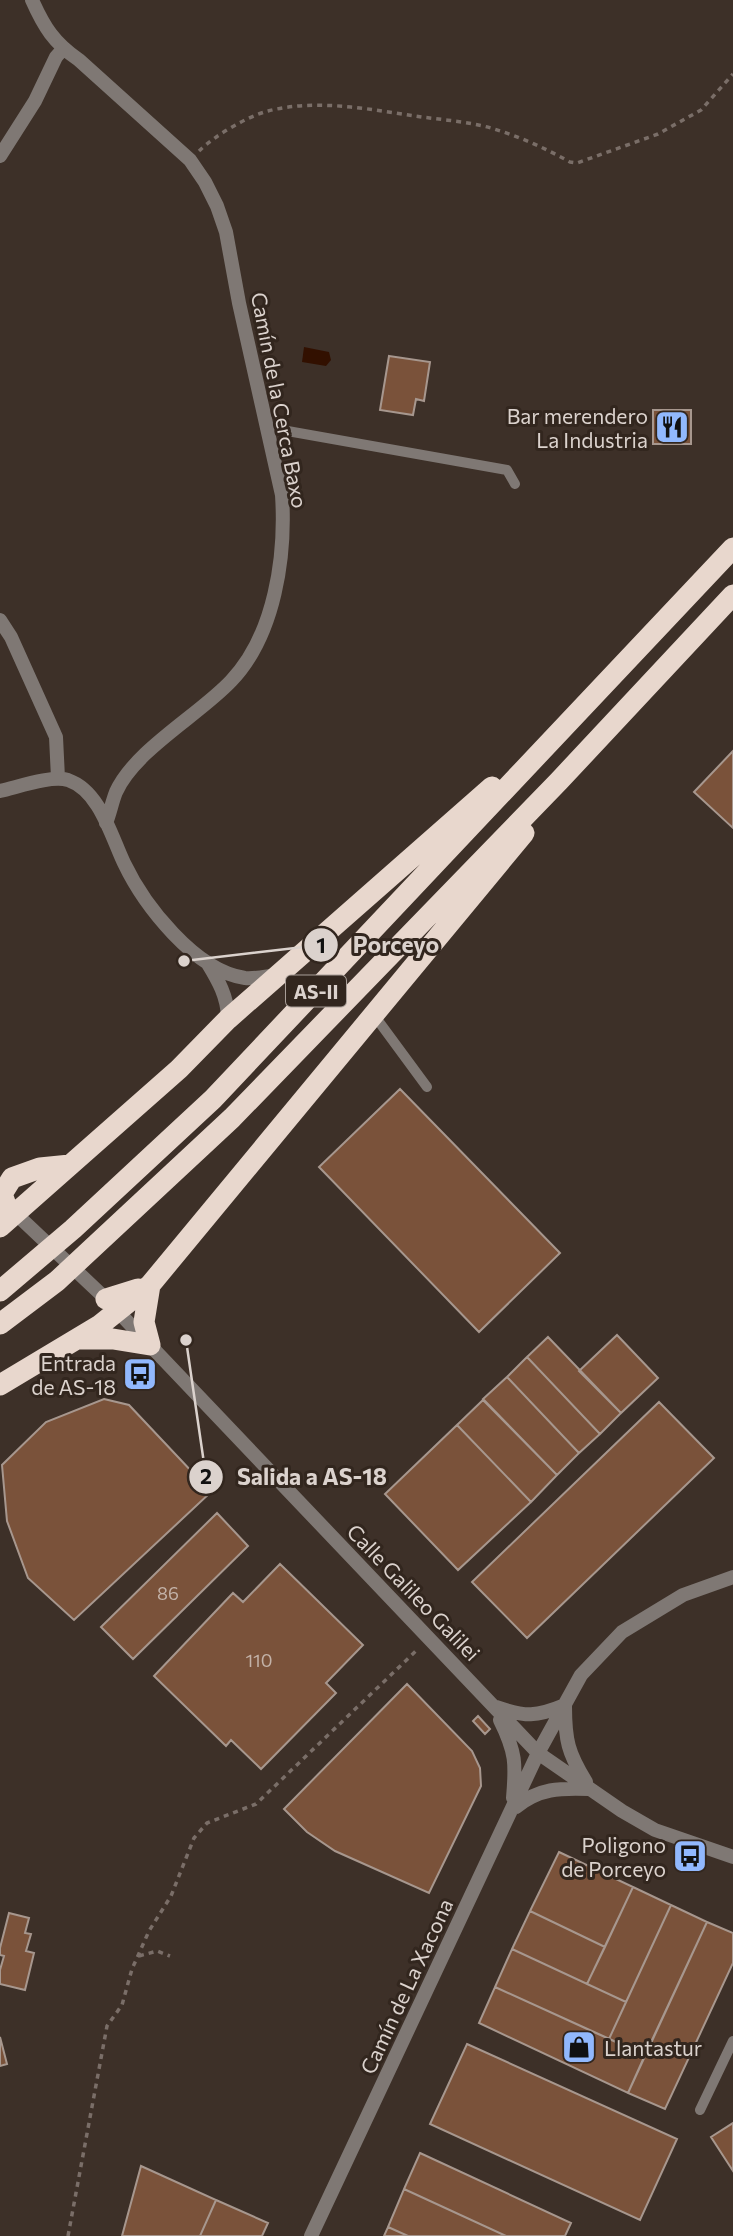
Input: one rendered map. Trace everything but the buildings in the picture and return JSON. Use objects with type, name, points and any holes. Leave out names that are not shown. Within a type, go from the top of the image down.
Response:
[{"type":"highway","name":"AS-II","points":[[0,1291],[74,1229],[213,1099],[733,548]]},
{"type":"highway","name":"AS-II","points":[[0,1324],[57,1280],[232,1118],[559,780],[733,594]]},
{"type":"highway","points":[[8,1220],[2,1194],[12,1178],[40,1168],[70,1165],[179,1069],[213,1048],[248,1001],[464,810],[548,742]]},
{"type":"highway","points":[[0,1385],[79,1339],[112,1305],[150,1284],[520,838],[559,780]]},
{"type":"highway","points":[[79,1339],[113,1339],[150,1345],[144,1322],[150,1284]]},
{"type":"street","name":"Camín de la Cerca Baxo","points":[[32,0],[44,27],[63,49],[79,60],[190,160],[205,182],[226,232],[265,426],[282,495],[281,567],[268,615],[246,663],[231,681],[140,760],[117,790],[106,823]]},
{"type":"street","points":[[0,156],[63,49]]},
{"type":"street","points":[[0,620],[11,637],[56,737],[58,778]]},
{"type":"street","points":[[0,791],[58,778],[71,781],[97,806],[137,888],[161,920],[206,961],[226,972],[246,978],[277,975]]},
{"type":"street","points":[[206,961],[219,981],[228,1003],[229,1025]]},
{"type":"street","points":[[246,978],[250,990],[248,1001]]},
{"type":"street","name":"Calle Galileo Galilei","points":[[8,1220],[112,1305],[537,1753],[622,1811],[655,1830],[733,1857]]},
{"type":"street","name":"Camín de La Xacona","points":[[311,2236],[537,1753],[581,1675],[622,1632],[683,1595],[733,1577]]},
{"type":"street","points":[[493,1706],[522,1716],[543,1714],[565,1704],[565,1736],[574,1762],[590,1789]]},
{"type":"street","points":[[493,1706],[512,1742],[516,1765],[512,1810]]},
{"type":"street","points":[[512,1810],[529,1796],[560,1788],[590,1789]]},
{"type":"lane","points":[[265,426],[507,470],[515,484]]},
{"type":"lane","points":[[374,1015],[427,1087]]},
{"type":"lane","points":[[701,2110],[733,2041]]},
{"type":"path","points":[[190,160],[204,146],[248,118],[265,111],[303,105],[382,111],[482,126],[577,163],[658,134],[701,110],[733,74]]},
{"type":"path","points":[[68,2236],[107,2026],[122,2005],[137,1957],[149,1931],[171,1896],[194,1838],[207,1823],[256,1804],[418,1649]]},
{"type":"path","points":[[137,1957],[157,1951],[170,1956]]},
{"type":"shaded area","points":[[304,347],[329,352],[331,360],[326,366],[302,362]]},
{"type":"place","name":"Bar merendero La Industria","points":[[672,427]]},
{"type":"place","name":"Porceyo","points":[[184,961]]},
{"type":"place","name":"Salida a AS-18","points":[[186,1340]]},
{"type":"place","name":"Entrada de AS-18","points":[[140,1374]]},
{"type":"place","name":"Poligono de Porceyo","points":[[690,1856]]},
{"type":"place","name":"Llantastur","points":[[579,2047]]}]
